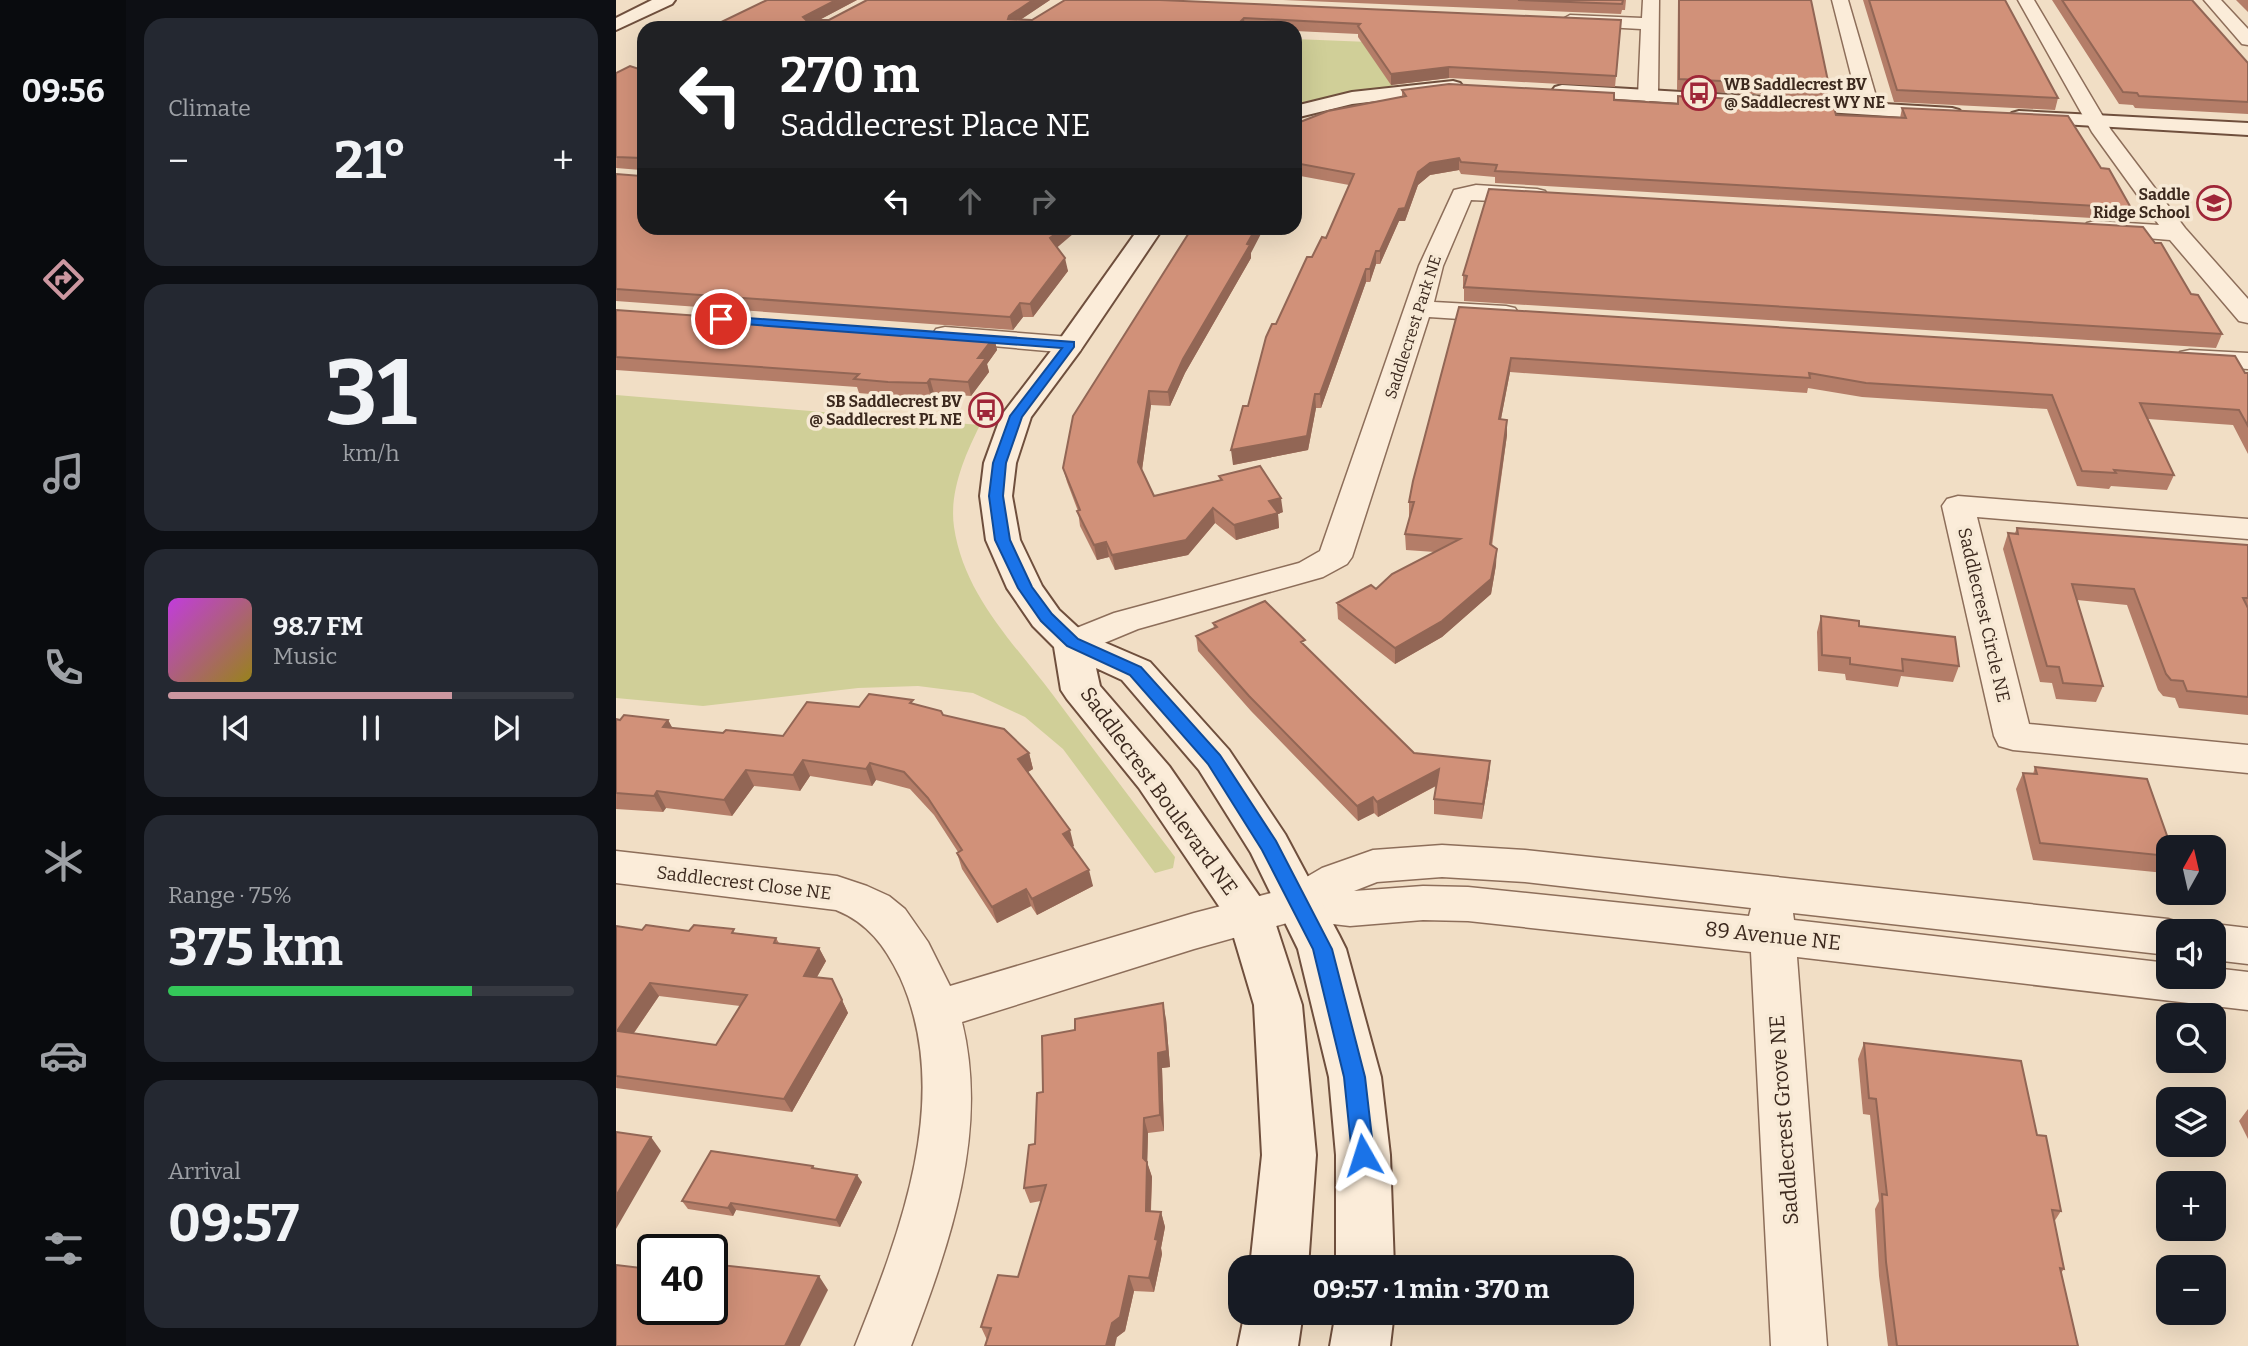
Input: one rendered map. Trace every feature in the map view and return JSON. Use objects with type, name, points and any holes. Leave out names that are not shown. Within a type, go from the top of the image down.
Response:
[{"type":"street","points":[[1648,96],[1651,0]]},
{"type":"street","points":[[1840,0],[1870,110]]},
{"type":"street","points":[[2026,0],[2096,121],[2177,233],[2248,316]]},
{"type":"street","points":[[2212,0],[2248,40]]},
{"type":"street","points":[[616,25],[661,2]]},
{"type":"street","points":[[1554,19],[1650,24]]},
{"type":"street","points":[[1302,110],[1378,94],[1449,87],[1475,88]]},
{"type":"street","points":[[1540,90],[1977,115]]},
{"type":"street","points":[[2003,116],[2248,130]]},
{"type":"street","name":"Saddlecrest Park NE","points":[[1072,643],[1125,621],[1311,570],[1335,557],[1431,266],[1462,195],[1476,192],[1559,197]]},
{"type":"street","points":[[2067,227],[2177,233]]},
{"type":"street","points":[[1146,235],[1070,345],[1016,416],[1000,463],[996,496],[1003,540],[1025,588],[1046,618],[1072,643],[1136,671],[1214,760],[1269,846],[1322,949],[1355,1077],[1363,1155],[1364,1255]]},
{"type":"street","points":[[1419,309],[1531,316]]},
{"type":"street","points":[[914,333],[1070,345]]},
{"type":"street","points":[[2170,357],[2248,360]]},
{"type":"street","name":"Saddlecrest Circle NE","points":[[2248,529],[1958,506],[2013,736],[2248,759]]},
{"type":"street","name":"Saddlecrest Boulevard NE","points":[[1072,643],[1081,690],[1154,777],[1250,916],[1278,1004],[1289,1155],[1280,1255]]},
{"type":"street","name":"Saddlecrest Close NE","points":[[616,867],[837,893],[864,902],[881,912],[895,927],[922,970],[936,1010],[945,1058],[946,1108],[941,1162],[911,1277],[883,1346]]},
{"type":"street","name":"89 Avenue NE","points":[[1250,916],[1298,903],[1350,909],[1423,903],[1468,904],[1771,915],[2156,936]]},
{"type":"street","name":"89 Avenue NE","points":[[1771,915],[2248,991]]},
{"type":"street","name":"Saddlecrest Grove NE","points":[[1771,915],[1799,1346]]},
{"type":"street","points":[[936,1010],[1250,916]]},
{"type":"street","points":[[2226,943],[2248,946]]},
{"type":"street","points":[[1268,1346],[1272,1325]]},
{"type":"street","points":[[1360,1346],[1363,1325]]},
{"type":"shaded area","points":[[1302,39],[1369,42],[1367,47],[1393,86],[1352,91],[1302,102]]},
{"type":"shaded area","points":[[616,395],[980,425],[964,461],[954,501],[954,527],[959,552],[968,574],[992,617],[1175,857],[1173,868],[1155,873],[1063,749],[1025,717],[973,693],[918,686],[858,688],[703,706],[616,698]]},
{"type":"building","points":[[767,0],[836,0],[803,17],[806,20],[829,20],[867,0],[1033,0],[1008,19],[1032,20],[1065,0],[1160,0],[1621,20],[1616,76],[1449,67],[1391,74],[1358,26],[1360,24],[1244,18],[1241,21],[724,21]]},
{"type":"building","points":[[1518,0],[1623,0],[1622,4]]},
{"type":"building","points":[[1679,0],[1811,0],[1829,86],[1679,79]]},
{"type":"building","points":[[1869,0],[2005,0],[2058,98],[1897,90]]},
{"type":"building","points":[[2062,0],[2192,0],[2248,63],[2248,102],[2139,96],[2137,93],[2123,92]]},
{"type":"building","points":[[630,66],[637,68],[637,158],[616,157],[616,73]]},
{"type":"building","points":[[1449,84],[1614,93],[1614,100],[1678,104],[1678,96],[1833,104],[1836,115],[1906,118],[1902,108],[2068,116],[2101,168],[2109,169],[2131,208],[1495,171],[1497,165],[1461,162],[1459,158],[1430,163],[1418,172],[1405,208],[1399,209],[1380,251],[1376,251],[1370,269],[1366,269],[1320,394],[1315,394],[1307,436],[1231,450],[1243,406],[1248,406],[1266,337],[1272,324],[1276,324],[1307,257],[1312,257],[1322,237],[1326,238],[1354,174],[1302,164],[1302,121],[1328,111],[1406,96],[1402,90]]},
{"type":"building","points":[[616,174],[637,176],[637,235],[1054,235],[1050,238],[1065,258],[1030,304],[1020,303],[1010,317],[616,289]]},
{"type":"building","points":[[1489,189],[2143,227],[2155,243],[2161,243],[2191,294],[2198,295],[2222,334],[1464,287],[1467,276],[1463,275]]},
{"type":"building","points":[[1188,235],[1252,235],[1247,244],[1250,245],[1183,359],[1168,392],[1149,391],[1138,462],[1154,496],[1222,480],[1219,476],[1260,466],[1281,498],[1269,501],[1278,513],[1234,525],[1213,508],[1186,540],[1112,555],[1106,542],[1094,545],[1077,511],[1080,510],[1063,468],[1073,416]]},
{"type":"building","points":[[1459,307],[2235,356],[2245,373],[2248,373],[2248,426],[2239,410],[2140,403],[2174,475],[2114,470],[2116,473],[2082,471],[2052,395],[1866,383],[1809,373],[1810,378],[1511,358],[1499,419],[1507,420],[1490,544],[1497,549],[1491,579],[1442,621],[1395,648],[1337,603],[1371,585],[1376,589],[1392,574],[1460,539],[1405,534],[1414,502],[1409,502],[1413,481]]},
{"type":"building","points":[[616,310],[994,337],[978,358],[986,358],[968,382],[930,379],[927,383],[888,382],[854,379],[859,374],[616,357]]},
{"type":"building","points":[[2017,528],[2248,545],[2248,598],[2243,598],[2248,608],[2248,697],[2187,691],[2183,681],[2171,680],[2166,674],[2134,589],[2072,584],[2103,686],[2063,683],[2059,667],[2047,666],[2008,533],[2018,534]]},
{"type":"building","points":[[1265,601],[1305,640],[1301,642],[1414,753],[1490,761],[1483,804],[1434,799],[1439,769],[1377,802],[1373,797],[1357,806],[1249,696],[1196,636],[1217,627],[1213,623]]},
{"type":"building","points":[[1821,616],[1859,621],[1859,626],[1955,637],[1959,666],[1902,659],[1903,671],[1850,664],[1850,658],[1822,655]]},
{"type":"building","points":[[869,694],[913,700],[910,703],[941,711],[943,715],[1004,729],[1029,753],[1018,759],[1070,830],[1063,834],[1089,870],[1032,899],[1026,889],[992,907],[957,853],[962,850],[928,798],[904,772],[870,763],[866,769],[803,760],[793,775],[746,770],[724,800],[657,791],[654,796],[616,793],[616,719],[620,720],[624,715],[668,720],[663,727],[783,736],[807,702],[859,707]]},
{"type":"building","points":[[2035,767],[2147,779],[2167,835],[2156,835],[2156,855],[2040,843],[2023,773],[2037,774]]},
{"type":"building","points":[[646,925],[689,931],[694,925],[734,929],[732,933],[776,938],[774,943],[819,948],[804,976],[832,979],[842,1000],[784,1099],[616,1076],[616,926],[642,930]],"holes":[[[650,983],[747,995],[716,1045],[617,1031]]]},
{"type":"building","points":[[1163,1003],[1167,1051],[1158,1053],[1160,1115],[1144,1118],[1146,1211],[1161,1212],[1149,1278],[1129,1276],[1120,1317],[1112,1323],[1106,1346],[985,1346],[991,1328],[981,1327],[998,1275],[1018,1277],[1046,1185],[1024,1188],[1029,1145],[1035,1144],[1037,1093],[1043,1092],[1042,1036],[1075,1030],[1075,1019]]},
{"type":"building","points":[[1864,1043],[2021,1061],[2037,1135],[2046,1136],[2061,1211],[2052,1210],[2064,1269],[2060,1268],[2078,1346],[1897,1346],[1886,1262],[1882,1194],[1887,1195],[1876,1099],[1869,1098]]},
{"type":"building","points":[[616,1132],[651,1137],[616,1196]]},
{"type":"building","points":[[711,1151],[857,1175],[836,1220],[731,1203],[728,1208],[682,1201]]},
{"type":"building","points":[[616,1265],[637,1268],[637,1325],[728,1325],[728,1266],[819,1276],[785,1346],[616,1346]]},
{"type":"place","name":"WB Saddlecrest BV @ Saddlecrest WY NE","points":[[1699,93]]},
{"type":"place","name":"Saddle Ridge School","points":[[2214,203]]},
{"type":"place","name":"SB Saddlecrest BV @ Saddlecrest PL NE","points":[[986,410]]},
{"type":"route","points":[[721,319],[1070,345],[1016,416],[1000,463],[996,496],[1003,540],[1025,588],[1046,618],[1072,643],[1136,671],[1214,760],[1269,846],[1322,949],[1355,1077],[1363,1155]]}]
